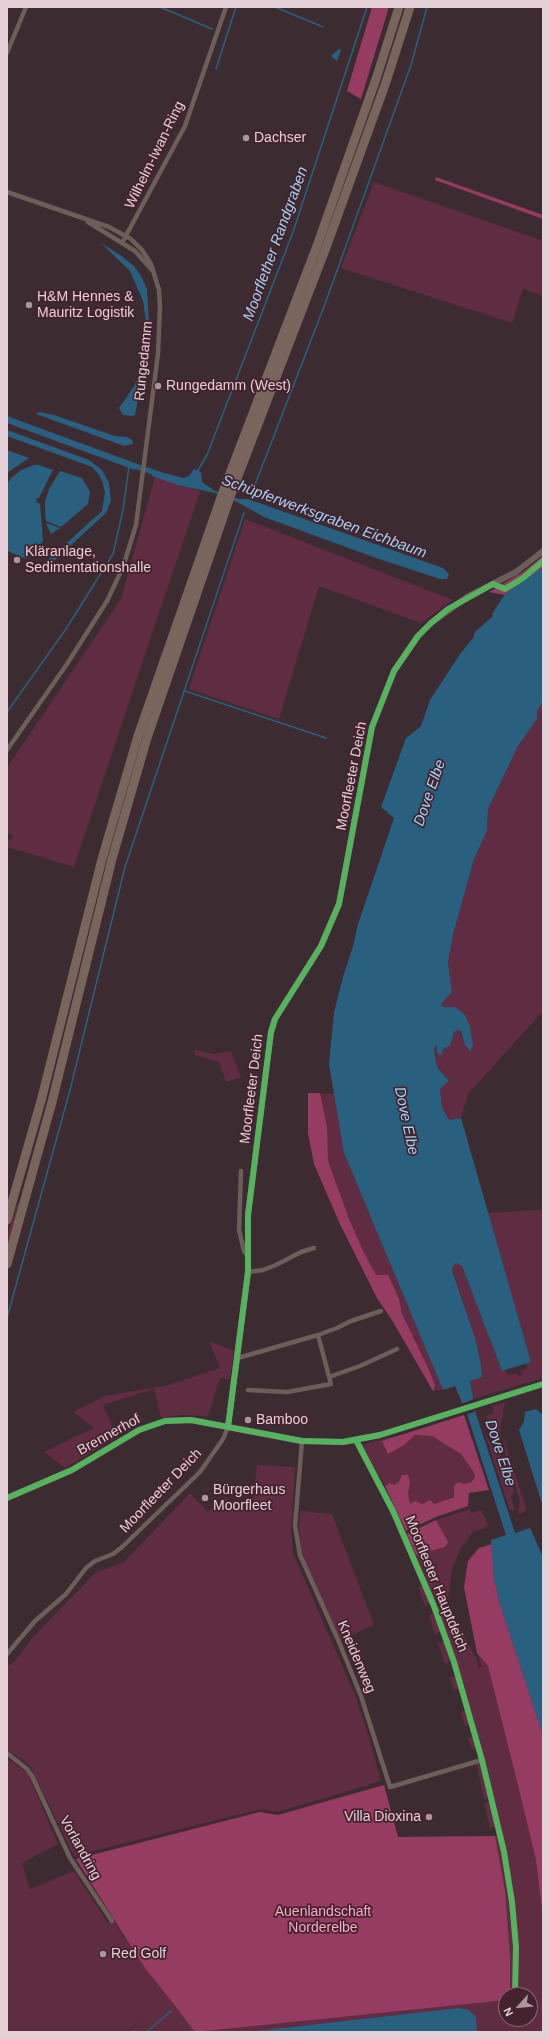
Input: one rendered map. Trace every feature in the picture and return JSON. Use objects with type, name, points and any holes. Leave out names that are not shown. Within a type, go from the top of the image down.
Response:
[{"type":"highway","points":[[228,491],[376,79],[399,7]]},
{"type":"highway","points":[[7,1220],[42,1100],[102,859],[132,758],[224,501],[327,245],[386,82],[410,7]]},
{"type":"highway","points":[[7,1264],[30,1185],[112,859],[138,768],[224,501]]},
{"type":"street","points":[[7,52],[26,7]]},
{"type":"street","name":"Wilhelm-Iwan-Ring","points":[[122,242],[185,126],[226,7]]},
{"type":"street","name":"Rungedamm","points":[[7,192],[109,227],[126,236],[147,256],[154,274],[159,295],[159,342],[144,451],[136,525],[131,545],[123,567],[107,601],[67,664],[7,750]]},
{"type":"street","name":"Rungedamm","points":[[83,219],[122,242],[144,259],[154,274]]},
{"type":"street","name":"Moorfleeter Deich","points":[[7,1654],[35,1621],[62,1598],[86,1568],[95,1561],[113,1554],[122,1547],[200,1472],[223,1439],[228,1427],[248,1272],[248,1215],[270,1032],[275,1019],[321,946],[339,904],[372,727],[389,682],[418,636],[431,623],[467,597],[516,572],[543,551]]},
{"type":"street","name":"Moorfleeter Deich","points":[[241,1171],[239,1230],[244,1251],[248,1256]]},
{"type":"street","points":[[248,1272],[276,1266],[301,1252],[314,1248]]},
{"type":"street","points":[[238,1358],[318,1335],[337,1328],[351,1320],[381,1311]]},
{"type":"street","points":[[248,1390],[287,1392],[331,1384],[318,1335]]},
{"type":"street","points":[[329,1377],[360,1366],[397,1349]]},
{"type":"street","name":"Brennerhof","points":[[7,1498],[72,1470],[139,1430],[165,1421],[191,1420],[302,1441],[330,1443],[380,1435],[543,1384]]},
{"type":"street","name":"Moorfleeter Hauptdeich","points":[[356,1440],[359,1449],[393,1511],[434,1606],[454,1662],[482,1760],[500,1836]]},
{"type":"street","name":"Kneidenweg","points":[[302,1441],[295,1526],[300,1555],[339,1642],[361,1696],[390,1787],[482,1760]]},
{"type":"street","name":"Vorlandring","points":[[7,1753],[27,1769],[35,1782],[70,1858],[112,1921]]},
{"type":"green space","points":[[372,7],[389,7],[361,99],[347,91]]},
{"type":"green space","points":[[436,177],[543,215],[543,219],[435,180]]},
{"type":"green space","points":[[374,182],[543,241],[543,296],[523,289],[512,323],[341,268]]},
{"type":"green space","points":[[155,477],[200,491],[74,867],[7,847],[7,839],[11,841],[13,835],[7,833],[7,768],[121,599]]},
{"type":"green space","points":[[245,519],[453,600],[421,623],[319,586],[279,719],[189,689]]},
{"type":"green space","points":[[543,556],[543,567],[505,595],[489,592],[523,572]]},
{"type":"green space","points":[[543,702],[543,1011],[468,1094],[461,1118],[449,1120],[442,1107],[440,1089],[449,1081],[437,1067],[434,1051],[435,1046],[443,1049],[450,1046],[454,1032],[457,1030],[460,1031],[465,1045],[473,1046],[441,1004],[452,992],[448,962],[453,935],[474,859],[487,831],[488,809],[518,746],[537,719],[537,711]]},
{"type":"green space","points":[[195,1050],[213,1054],[231,1051],[241,1077],[226,1082],[219,1062],[195,1055]]},
{"type":"green space","points":[[308,1093],[335,1094],[344,1153],[443,1390],[433,1391],[392,1320],[377,1298],[340,1224],[314,1164],[308,1133]]},
{"type":"green space","points":[[308,1093],[320,1093],[327,1127],[328,1161],[349,1219],[364,1253],[376,1275],[388,1275],[399,1299],[402,1314],[430,1372],[435,1385],[433,1391],[392,1320],[377,1298],[340,1224],[314,1164],[308,1133]]},
{"type":"green space","points":[[17,1204],[20,1204],[7,1249],[7,1235]]},
{"type":"green space","points":[[543,1210],[543,1378],[473,1399],[470,1381],[482,1377],[481,1365],[476,1341],[452,1268],[456,1263],[462,1266],[502,1371],[506,1370],[507,1375],[517,1373],[518,1376],[522,1375],[520,1371],[527,1369],[525,1364],[531,1362],[487,1213]]},
{"type":"green space","points":[[209,1341],[234,1351],[230,1379],[220,1378],[208,1416],[181,1415],[161,1418],[154,1389],[103,1405],[117,1437],[65,1468],[44,1452],[94,1428],[73,1412],[104,1396],[169,1385],[220,1368]]},
{"type":"green space","points":[[505,1402],[500,1431],[500,1445],[497,1446],[491,1435],[486,1416],[494,1413],[492,1406]]},
{"type":"green space","points":[[464,1415],[489,1490],[469,1493],[468,1506],[436,1517],[406,1531],[385,1486],[390,1483],[394,1485],[399,1482],[402,1475],[408,1475],[410,1482],[408,1494],[410,1504],[415,1501],[422,1504],[430,1500],[434,1504],[454,1497],[454,1486],[458,1482],[464,1484],[472,1482],[475,1476],[461,1454],[432,1436],[415,1435],[404,1445],[388,1454],[382,1441]]},
{"type":"green space","points":[[485,1433],[497,1455],[499,1455],[506,1465],[503,1465],[504,1468],[506,1467],[510,1478],[505,1478],[506,1482],[510,1479],[514,1491],[511,1497],[515,1510],[510,1511]]},
{"type":"green space","points":[[403,1434],[405,1437],[415,1435],[432,1436],[450,1446],[461,1454],[470,1465],[475,1476],[473,1482],[464,1484],[454,1496],[434,1504],[410,1505],[408,1494],[410,1482],[399,1482],[394,1485],[389,1483],[385,1486],[361,1445]]},
{"type":"green space","points":[[503,1436],[527,1511],[519,1514],[518,1511],[520,1501],[506,1457]]},
{"type":"green space","points":[[257,1465],[295,1467],[291,1528],[293,1553],[355,1695],[369,1737],[381,1781],[278,1812],[261,1809],[74,1856],[30,1766],[7,1749],[7,1666],[13,1663],[33,1637],[95,1573],[124,1562],[190,1493],[208,1512],[225,1497],[237,1509],[253,1498]]},
{"type":"green space","points":[[470,1509],[471,1513],[482,1510],[482,1515],[484,1515],[488,1527],[473,1532],[461,1548],[452,1569],[449,1594],[444,1599],[438,1600],[433,1597],[416,1555],[445,1547],[447,1542],[436,1520]]},
{"type":"green space","points":[[300,1511],[332,1514],[374,1625],[341,1640],[306,1566],[301,1549],[299,1528]]},
{"type":"green space","points":[[436,1520],[448,1542],[445,1547],[416,1555],[407,1534]]},
{"type":"green space","name":"Auenlandschaft Norderelbe","points":[[492,1544],[494,1578],[543,1735],[543,2032],[128,2032],[149,2014],[126,2032],[7,2032],[7,1758],[28,1774],[58,1844],[22,1863],[30,1889],[74,1871],[108,1923],[113,1920],[133,1951],[76,1859],[260,1812],[278,1815],[384,1785],[398,1837],[502,1835],[487,1766],[456,1659],[438,1609],[438,1606],[443,1604],[448,1607],[477,1660],[479,1668],[481,1667],[464,1587],[468,1561],[479,1548]]},
{"type":"green space","points":[[492,1544],[494,1578],[499,1601],[543,1735],[543,1917],[536,1860],[488,1666],[477,1653],[464,1587],[468,1561],[479,1548]]},
{"type":"green space","points":[[424,1586],[430,1603],[425,1606],[418,1587]]},
{"type":"green space","points":[[433,1613],[441,1631],[435,1635],[429,1615]]},
{"type":"green space","points":[[438,1643],[445,1643],[451,1660],[445,1664]]},
{"type":"green space","points":[[455,1676],[459,1689],[454,1690],[450,1677]]},
{"type":"green space","points":[[466,1711],[469,1724],[465,1726],[461,1712]]},
{"type":"green space","points":[[473,1737],[476,1748],[472,1750],[468,1738]]},
{"type":"green space","points":[[478,1763],[481,1765],[489,1798],[484,1800],[477,1766],[473,1765]]},
{"type":"green space","name":"Auenlandschaft Norderelbe","points":[[384,1785],[398,1837],[495,1836],[505,1891],[510,1956],[510,1987],[498,1987],[498,2001],[195,2032],[145,1968],[76,1859],[260,1812],[278,1815]]},
{"type":"green space","points":[[490,1801],[496,1826],[490,1828],[484,1803]]},
{"type":"water","points":[[339,49],[341,50],[337,61],[331,56]]},
{"type":"water","points":[[101,243],[134,266],[141,276],[147,289],[149,324],[148,334],[143,301],[130,271]]},
{"type":"water","points":[[147,349],[135,415],[123,415],[119,408],[133,388],[141,371]]},
{"type":"water","points":[[39,412],[54,415],[115,436],[127,437],[132,440],[133,444],[124,446],[36,414]]},
{"type":"water","points":[[7,416],[132,462],[136,464],[135,470],[7,423]]},
{"type":"water","points":[[7,430],[89,460],[102,470],[109,483],[111,501],[106,513],[43,571],[40,567],[102,511],[105,492],[103,484],[99,475],[92,467],[7,436]]},
{"type":"water","points":[[7,450],[29,458],[7,473]]},
{"type":"water","points":[[34,465],[39,465],[53,470],[39,498],[36,499],[36,502],[40,504],[43,541],[26,558],[23,558],[8,551],[7,548],[7,484],[11,478],[21,470]]},
{"type":"water","points":[[194,469],[201,472],[202,482],[215,491],[239,499],[248,499],[443,568],[449,574],[447,579],[440,579],[376,558],[264,517],[237,502],[215,493],[178,485],[152,476],[153,470],[183,478],[189,476]]},
{"type":"water","points":[[60,471],[82,478],[90,492],[88,504],[61,527],[46,521],[45,514],[45,502],[49,489]]},
{"type":"water","points":[[46,523],[60,528],[51,534]]},
{"type":"water","name":"Dove Elbe","points":[[543,567],[543,702],[537,711],[537,719],[518,746],[488,809],[487,831],[474,859],[453,935],[448,962],[452,992],[441,1004],[443,1007],[455,1007],[465,1015],[470,1027],[473,1046],[470,1051],[465,1045],[461,1031],[457,1030],[454,1032],[450,1046],[443,1049],[441,1056],[437,1052],[437,1046],[435,1046],[434,1051],[437,1067],[449,1081],[440,1089],[442,1107],[449,1120],[461,1118],[531,1362],[502,1371],[462,1266],[456,1263],[452,1268],[453,1273],[476,1341],[481,1365],[482,1377],[470,1381],[476,1414],[515,1533],[530,1528],[543,1557],[543,1735],[499,1601],[494,1578],[491,1540],[506,1535],[468,1417],[455,1386],[443,1390],[344,1153],[329,1064],[334,1012],[343,977],[358,924],[394,818],[381,807],[406,738],[421,726],[430,700],[460,654],[473,638],[475,632],[493,616],[492,614],[505,594]]},
{"type":"water","points":[[536,1409],[543,1415],[543,1507],[519,1430],[524,1421],[525,1412]]},
{"type":"water","points":[[459,2008],[469,2010],[476,2017],[477,2032],[248,2032]]},
{"type":"pier","points":[[474,1399],[477,1411],[465,1415],[461,1404]]},
{"type":"waterway","points":[[160,7],[212,29]]},
{"type":"waterway","points":[[216,69],[236,7]]},
{"type":"waterway","points":[[275,7],[323,27]]},
{"type":"waterway","name":"Moorflether Randgraben","points":[[197,472],[207,455],[293,232],[367,7]]},
{"type":"waterway","name":"Schüpferwerksgraben Eichbaum","points":[[251,495],[325,304],[411,65],[427,7]]},
{"type":"waterway","points":[[140,381],[143,369]]},
{"type":"waterway","points":[[129,464],[159,474]]},
{"type":"waterway","points":[[7,712],[66,629],[113,554],[123,510],[129,466]]},
{"type":"waterway","points":[[7,1318],[70,1090],[125,867],[244,513]]},
{"type":"waterway","points":[[185,691],[326,738]]},
{"type":"waterway","points":[[147,2032],[171,2011]]},
{"type":"cycle path","points":[[228,1427],[248,1272],[248,1215],[271,1032],[275,1019],[321,946],[339,904],[372,727],[394,671],[418,636],[431,623],[448,609],[493,584],[505,589],[523,578],[543,561]]},
{"type":"cycle path","points":[[7,1498],[72,1470],[139,1430],[165,1421],[191,1420],[302,1441],[343,1442],[380,1435],[543,1384]]},
{"type":"cycle path","points":[[356,1440],[393,1511],[434,1606],[454,1662],[482,1760],[504,1852],[512,1902],[516,1947],[515,1987]]},
{"type":"place","name":"Dachser","points":[[246,138]]},
{"type":"place","name":"H&M Hennes & Mauritz Logistik","points":[[29,305]]},
{"type":"place","name":"Rungedamm (West)","points":[[158,386]]},
{"type":"place","name":"Kläranlage, Sedimentationshalle","points":[[17,560]]},
{"type":"place","name":"Bamboo","points":[[248,1420]]},
{"type":"place","name":"Bürgerhaus Moorfleet","points":[[205,1498]]},
{"type":"place","name":"Villa Dioxina","points":[[429,1817]]},
{"type":"place","name":"Red Golf","points":[[103,1954]]}]
